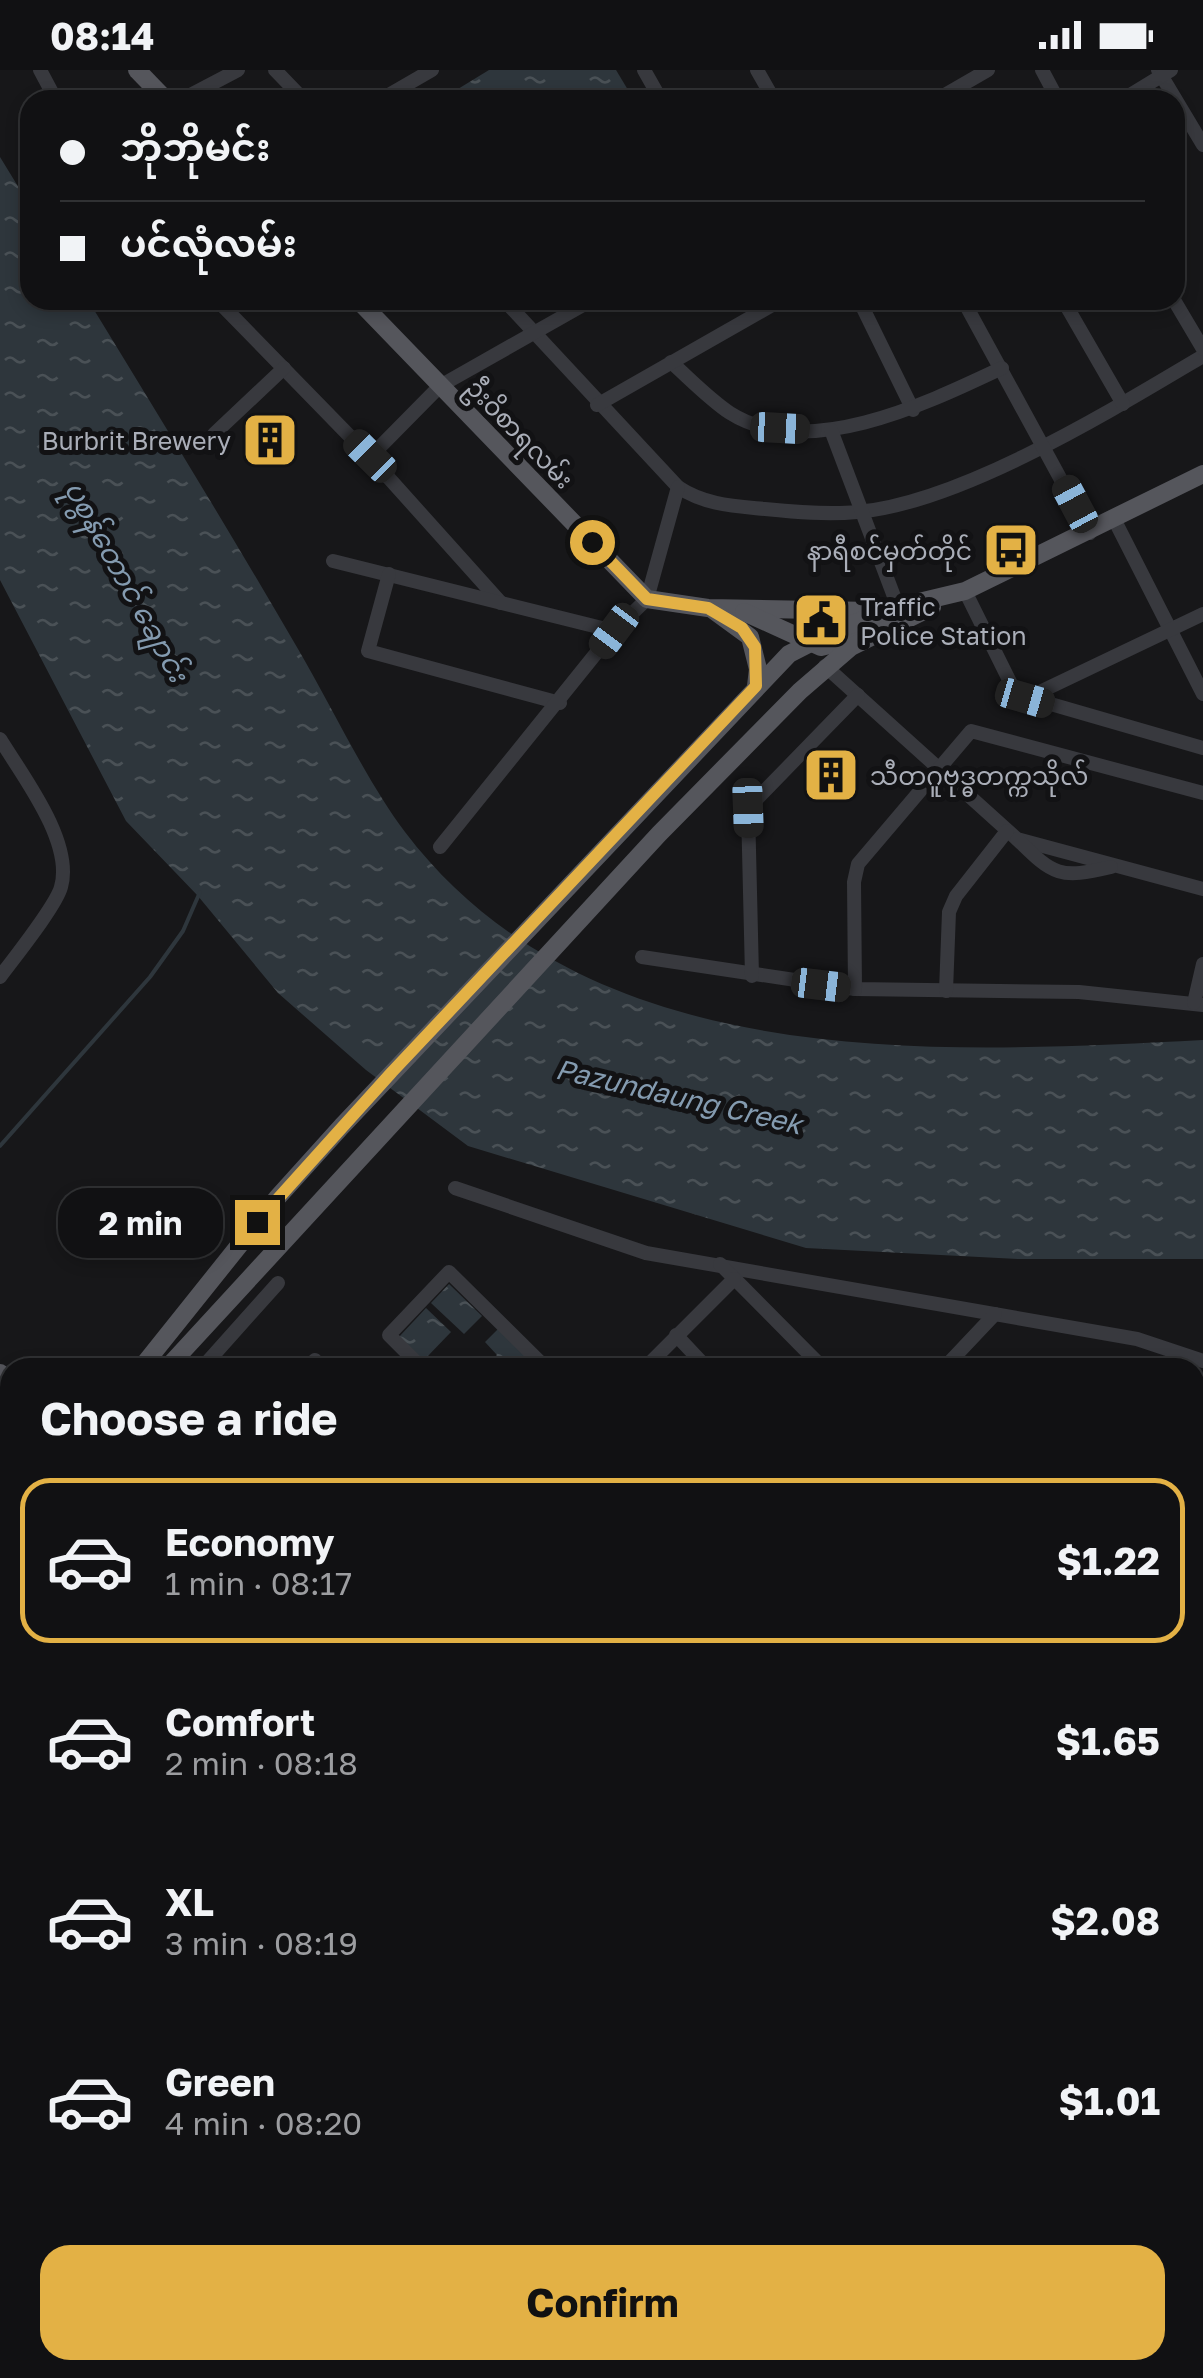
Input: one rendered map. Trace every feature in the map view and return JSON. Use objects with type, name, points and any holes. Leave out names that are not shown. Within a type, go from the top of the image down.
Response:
[{"type":"main road","points":[[138,70],[157,90]]},
{"type":"main road","name":"ဦးဝိစာရလမ်း","points":[[368,310],[647,599]]},
{"type":"main road","points":[[735,608],[808,644],[835,646],[878,632],[1090,533],[1203,474]]},
{"type":"main road","points":[[647,599],[708,608],[864,612],[965,591]]},
{"type":"main road","points":[[149,1358],[277,1198],[342,1126],[756,686],[789,654],[898,607]]},
{"type":"main road","points":[[708,608],[750,637],[758,669],[756,686]]},
{"type":"main road","points":[[176,1358],[659,834],[825,666],[878,632]]},
{"type":"main road","points":[[659,834],[704,774],[809,666],[812,656],[808,644]]},
{"type":"street","points":[[200,90],[238,70]]},
{"type":"street","points":[[274,70],[294,90]]},
{"type":"street","points":[[397,90],[432,70]]},
{"type":"street","points":[[953,90],[988,70]]},
{"type":"street","points":[[1137,90],[1164,72]]},
{"type":"street","points":[[1185,111],[1203,145]]},
{"type":"street","points":[[227,310],[370,456],[501,603]]},
{"type":"street","points":[[514,310],[597,405],[678,487],[708,502],[858,512],[934,494],[1045,445],[1123,404],[1203,353],[1179,310]]},
{"type":"street","points":[[370,456],[440,386],[574,310]]},
{"type":"street","points":[[597,405],[762,310]]},
{"type":"street","points":[[864,310],[913,410]]},
{"type":"street","points":[[968,310],[1090,533]]},
{"type":"street","points":[[1069,310],[1123,404]]},
{"type":"street","points":[[672,362],[731,414],[751,422],[831,430],[913,410],[1002,368]]},
{"type":"street","points":[[214,434],[284,368]]},
{"type":"street","points":[[831,430],[858,512],[898,607]]},
{"type":"street","points":[[440,846],[560,703],[614,631],[647,599],[678,487]]},
{"type":"street","points":[[1115,521],[1203,694]]},
{"type":"street","points":[[332,561],[614,631]]},
{"type":"street","points":[[389,574],[368,651],[560,703]]},
{"type":"street","points":[[965,591],[1010,687],[1025,698],[1203,748]]},
{"type":"street","points":[[1025,698],[1203,614]]},
{"type":"street","points":[[825,666],[1046,868],[1061,876],[1112,867]]},
{"type":"street","points":[[752,976],[748,808],[858,696]]},
{"type":"street","points":[[855,989],[854,882],[858,864],[964,735],[979,730],[1203,793]]},
{"type":"street","points":[[0,739],[60,850],[61,887],[0,977]]},
{"type":"street","points":[[1012,835],[1112,867],[1203,889]]},
{"type":"street","points":[[946,990],[949,912],[956,896],[1012,835]]},
{"type":"street","points":[[642,957],[855,989],[1078,992],[1198,1004],[1203,964]]},
{"type":"street","points":[[455,1188],[609,1243],[1136,1339],[1191,1358]]},
{"type":"street","points":[[720,1264],[813,1358]]},
{"type":"street","points":[[412,1358],[389,1335],[450,1272],[536,1358]]},
{"type":"street","points":[[654,1358],[734,1279]]},
{"type":"street","points":[[211,1358],[278,1283]]},
{"type":"street","points":[[953,1358],[995,1314]]},
{"type":"street","points":[[676,1335],[698,1358]]},
{"type":"water","points":[[489,70],[616,70],[628,90],[456,90]]},
{"type":"water","points":[[0,157],[20,190],[20,310],[94,310],[391,812],[405,832],[481,911],[569,969],[667,1008],[771,1032],[880,1044],[990,1047],[1203,1040],[1203,1259],[1018,1259],[806,1248],[468,1146],[366,1070],[278,993],[198,896],[126,821],[0,580]]},
{"type":"water","points":[[449,1284],[482,1316],[464,1334],[431,1303]]},
{"type":"water","points":[[426,1308],[451,1332],[426,1358],[420,1358],[398,1338]]},
{"type":"water","points":[[498,1329],[527,1358],[494,1358],[497,1355],[485,1342]]},
{"type":"waterway","points":[[0,1146],[150,977],[183,931],[200,892]]},
{"type":"place","name":"Burbrit Brewery","points":[[270,440]]},
{"type":"place","name":"နာရီစင်မှတ်တိုင်","points":[[1011,550]]},
{"type":"place","name":"Traffic Police Station","points":[[821,620]]},
{"type":"place","name":"သီတဂူဗုဒ္ဓတက္ကသိုလ်","points":[[831,775]]},
{"type":"route","points":[[257,1222],[392,1072],[756,686],[755,647],[742,628],[708,608],[647,599],[592,542]]},
{"type":"water label","name":"ပုစွန်တောင် ချောင်း","points":[[127,581]]},
{"type":"water label","name":"Pazundaung Creek","points":[[679,1096]]}]
